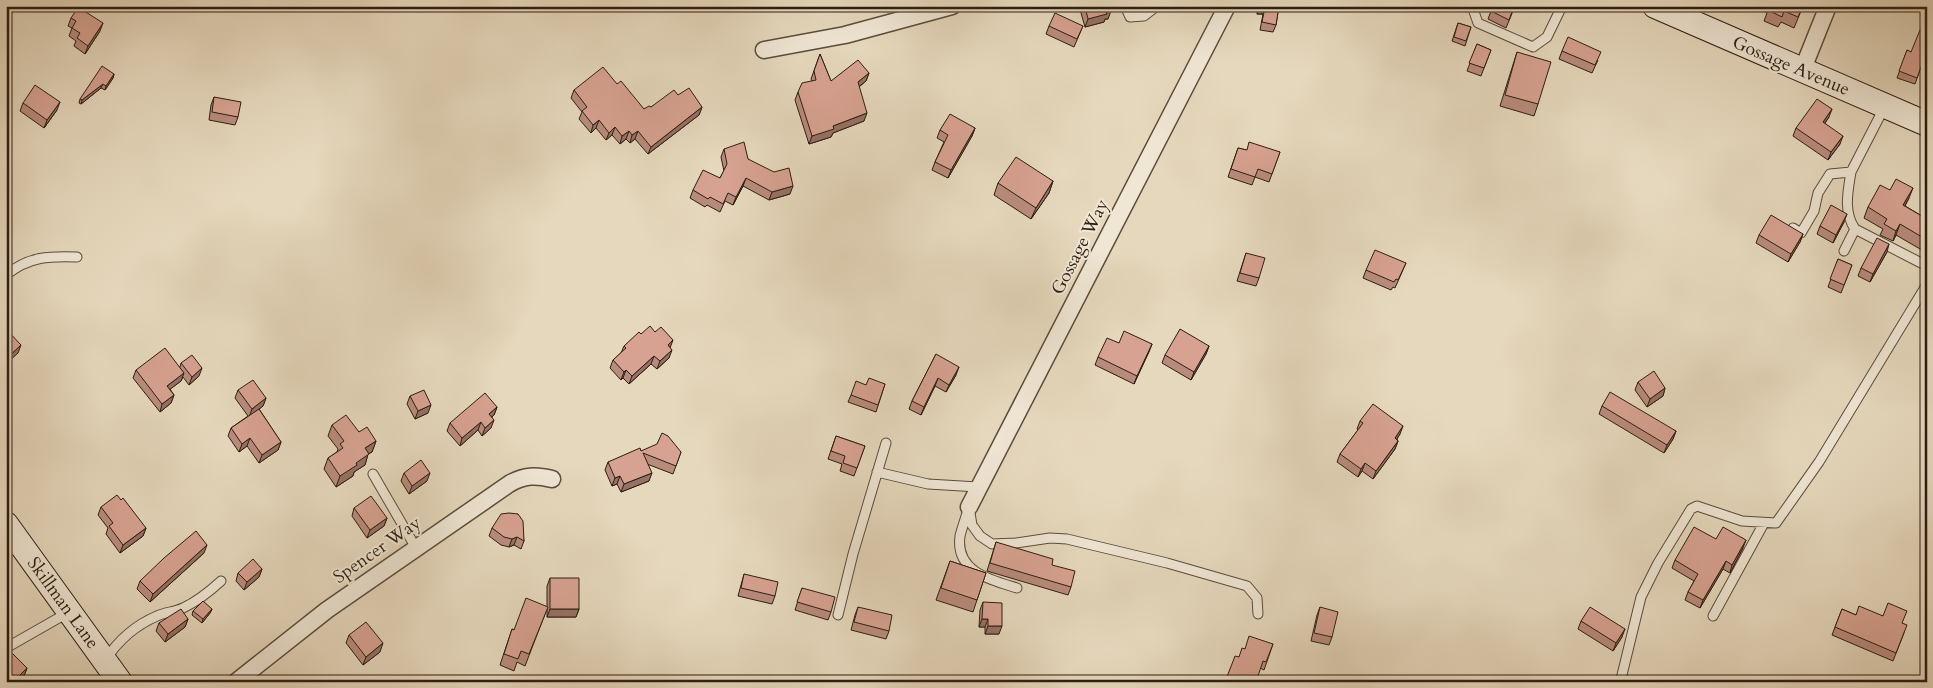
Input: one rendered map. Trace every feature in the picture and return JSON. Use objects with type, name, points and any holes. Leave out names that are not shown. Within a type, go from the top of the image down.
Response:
[{"type":"street","points":[[764,50],[845,35],[952,6]]},
{"type":"street","name":"Gossage Way","points":[[969,507],[1227,6]]},
{"type":"street","name":"Gossage Avenue","points":[[1655,6],[1927,124]]},
{"type":"street","points":[[1802,71],[1828,6]]},
{"type":"street","name":"Spencer Way","points":[[236,682],[327,610],[472,508],[520,477],[538,476],[552,479]]},
{"type":"street","name":"Skillman Lane","points":[[6,524],[120,682]]},
{"type":"lane","points":[[1125,6],[1130,17],[1144,16],[1157,6]]},
{"type":"lane","points":[[1472,6],[1478,23],[1533,47],[1546,37],[1562,6]]},
{"type":"lane","points":[[1885,106],[1851,172],[1847,200],[1849,220],[1855,229],[1927,266]]},
{"type":"lane","points":[[1787,224],[1801,233],[1814,211],[1818,193],[1830,174],[1851,172]]},
{"type":"lane","points":[[1844,251],[1855,229]]},
{"type":"lane","points":[[6,275],[15,267],[46,256],[77,256]]},
{"type":"lane","points":[[1621,679],[1641,598],[1658,563],[1691,508],[1697,506],[1742,520],[1776,523],[1819,462],[1927,284]]},
{"type":"lane","points":[[838,615],[853,554],[886,443]]},
{"type":"lane","points":[[877,472],[928,484],[978,487]]},
{"type":"lane","points":[[373,474],[416,548]]},
{"type":"lane","points":[[969,507],[960,536],[961,549],[970,568],[984,578],[1018,588]]},
{"type":"lane","points":[[969,507],[972,526],[980,536],[992,544],[1050,538],[1067,539],[1175,565],[1247,586],[1257,598],[1258,614]]},
{"type":"lane","points":[[1712,616],[1764,523]]},
{"type":"lane","points":[[104,660],[132,631],[157,616],[182,609],[204,596],[221,581]]},
{"type":"lane","points":[[6,648],[70,612]]},
{"type":"building","points":[[1085,6],[1109,6],[1111,11],[1106,12],[1107,14],[1088,19]]},
{"type":"building","points":[[1260,6],[1279,6],[1276,25],[1262,22],[1265,7]]},
{"type":"building","points":[[1493,6],[1514,6],[1509,20],[1491,11]]},
{"type":"building","points":[[1770,6],[1803,6],[1798,17],[1784,11],[1782,17],[1768,10]]},
{"type":"building","points":[[77,9],[81,9],[103,23],[88,46],[77,38],[80,33],[72,28],[76,21],[71,18]]},
{"type":"building","points":[[1055,13],[1083,26],[1077,39],[1049,26]]},
{"type":"building","points":[[1458,23],[1471,27],[1466,41],[1454,37]]},
{"type":"building","points":[[1920,30],[1927,32],[1927,50],[1917,78],[1899,71],[1907,50],[1911,52]]},
{"type":"building","points":[[1568,37],[1601,52],[1595,65],[1562,51]]},
{"type":"building","points":[[1477,44],[1491,50],[1484,68],[1469,63]]},
{"type":"building","points":[[1517,52],[1551,62],[1538,104],[1505,95]]},
{"type":"building","points":[[820,54],[831,81],[858,60],[869,73],[858,82],[867,113],[833,126],[834,129],[812,136],[798,92],[802,83],[816,80],[814,71]]},
{"type":"building","points":[[102,66],[114,74],[106,86],[103,84],[82,100],[80,99]]},
{"type":"building","points":[[603,67],[617,84],[621,81],[644,109],[649,106],[651,107],[674,90],[678,95],[689,88],[702,107],[651,147],[638,131],[632,135],[629,131],[622,136],[615,127],[609,133],[599,120],[593,125],[582,111],[587,107],[574,90]]},
{"type":"building","points":[[35,85],[60,102],[47,120],[23,103]]},
{"type":"building","points":[[214,97],[241,102],[238,117],[212,112]]},
{"type":"building","points":[[1817,99],[1832,109],[1823,122],[1843,136],[1831,152],[1796,128]]},
{"type":"building","points":[[950,114],[975,128],[951,170],[935,162],[948,135],[940,130]]},
{"type":"building","points":[[744,142],[748,159],[774,172],[789,168],[793,186],[772,192],[746,178],[736,197],[728,193],[723,204],[710,197],[708,199],[693,190],[703,170],[720,178],[727,164],[724,149]]},
{"type":"building","points":[[1249,142],[1280,152],[1272,174],[1258,169],[1255,177],[1231,169],[1238,148],[1247,150]]},
{"type":"building","points":[[1016,157],[1053,181],[1036,208],[998,183]]},
{"type":"building","points":[[1896,179],[1913,188],[1903,205],[1927,219],[1927,240],[1900,224],[1896,231],[1884,224],[1887,219],[1868,207],[1880,185],[1890,190]]},
{"type":"building","points":[[1831,205],[1847,214],[1836,235],[1820,226]]},
{"type":"building","points":[[1771,215],[1803,234],[1791,254],[1759,235]]},
{"type":"building","points":[[1877,238],[1889,244],[1873,274],[1861,268]]},
{"type":"building","points":[[1375,250],[1406,263],[1398,280],[1396,279],[1394,282],[1366,270]]},
{"type":"building","points":[[1246,253],[1265,258],[1259,278],[1240,273]]},
{"type":"building","points":[[1838,259],[1852,265],[1844,285],[1830,279]]},
{"type":"building","points":[[650,326],[655,332],[661,327],[673,340],[668,345],[672,350],[660,361],[654,356],[632,376],[626,370],[624,372],[613,360],[639,332],[641,334]]},
{"type":"building","points":[[1180,329],[1209,346],[1194,372],[1165,355]]},
{"type":"building","points":[[6,331],[21,345],[6,359]]},
{"type":"building","points":[[1124,331],[1152,344],[1137,376],[1098,357],[1107,338],[1119,343]]},
{"type":"building","points":[[165,348],[184,373],[167,386],[174,395],[162,404],[136,370]]},
{"type":"building","points":[[936,354],[959,367],[949,385],[938,378],[924,407],[912,401]]},
{"type":"building","points":[[192,355],[202,368],[192,377],[181,363]]},
{"type":"building","points":[[1654,371],[1665,388],[1650,399],[1638,382]]},
{"type":"building","points":[[869,378],[885,384],[878,405],[851,395],[856,381],[866,385]]},
{"type":"building","points":[[253,380],[266,398],[252,409],[238,390]]},
{"type":"building","points":[[424,390],[431,405],[418,411],[410,396]]},
{"type":"building","points":[[1610,392],[1676,431],[1667,445],[1602,406]]},
{"type":"building","points":[[485,393],[497,407],[489,414],[494,420],[485,428],[481,422],[462,438],[450,423]]},
{"type":"building","points":[[1373,404],[1403,426],[1395,438],[1398,441],[1376,471],[1365,463],[1361,469],[1340,454],[1363,423],[1360,421]]},
{"type":"building","points":[[259,409],[281,442],[262,455],[250,438],[242,444],[231,428]]},
{"type":"building","points":[[346,415],[359,432],[367,427],[376,441],[365,448],[369,454],[356,463],[357,465],[340,476],[328,458],[343,448],[340,444],[344,441],[332,425]]},
{"type":"building","points":[[662,433],[668,436],[681,452],[676,466],[643,453],[652,473],[624,484],[620,476],[615,478],[608,462],[640,448],[641,451],[657,444]]},
{"type":"building","points":[[836,436],[865,446],[857,468],[843,463],[845,456],[831,451]]},
{"type":"building","points":[[421,460],[430,473],[412,486],[404,473]]},
{"type":"building","points":[[117,495],[121,500],[123,498],[146,528],[123,545],[109,526],[113,523],[101,507]]},
{"type":"building","points":[[371,496],[387,518],[370,530],[354,508]]},
{"type":"building","points":[[501,514],[518,514],[523,521],[524,541],[517,537],[512,539],[504,537],[492,528]]},
{"type":"building","points":[[1694,527],[1716,539],[1723,527],[1746,540],[1732,565],[1726,561],[1703,600],[1688,592],[1698,574],[1675,560]]},
{"type":"building","points":[[196,531],[207,545],[153,594],[140,581]]},
{"type":"building","points":[[996,542],[1053,559],[1052,565],[1075,571],[1071,587],[990,563]]},
{"type":"building","points":[[253,559],[262,569],[247,582],[238,573]]},
{"type":"building","points":[[950,561],[986,573],[977,600],[941,588]]},
{"type":"building","points":[[744,574],[778,582],[775,596],[741,588]]},
{"type":"building","points":[[550,578],[579,578],[579,609],[550,609]]},
{"type":"building","points":[[802,588],[835,597],[831,612],[797,602]]},
{"type":"building","points":[[526,598],[548,607],[529,654],[521,651],[518,659],[504,654],[512,629],[514,630]]},
{"type":"building","points":[[203,601],[212,609],[203,619],[193,611]]},
{"type":"building","points":[[983,602],[1002,603],[1002,626],[988,626],[988,619],[982,619]]},
{"type":"building","points":[[1888,603],[1907,611],[1902,623],[1907,625],[1896,653],[1835,627],[1842,609],[1856,615],[1859,606],[1883,616]]},
{"type":"building","points":[[858,607],[892,615],[889,631],[854,622]]},
{"type":"building","points":[[1320,607],[1338,612],[1332,637],[1314,633]]},
{"type":"building","points":[[1590,607],[1625,629],[1616,643],[1581,621]]},
{"type":"building","points":[[181,609],[188,619],[168,634],[159,623]]},
{"type":"building","points":[[366,622],[383,643],[366,657],[349,635]]},
{"type":"building","points":[[1249,636],[1273,644],[1266,662],[1263,661],[1256,682],[1225,682],[1235,656],[1239,657],[1242,648],[1245,649]]},
{"type":"building","points":[[12,653],[27,668],[14,681],[6,673],[6,658]]}]
